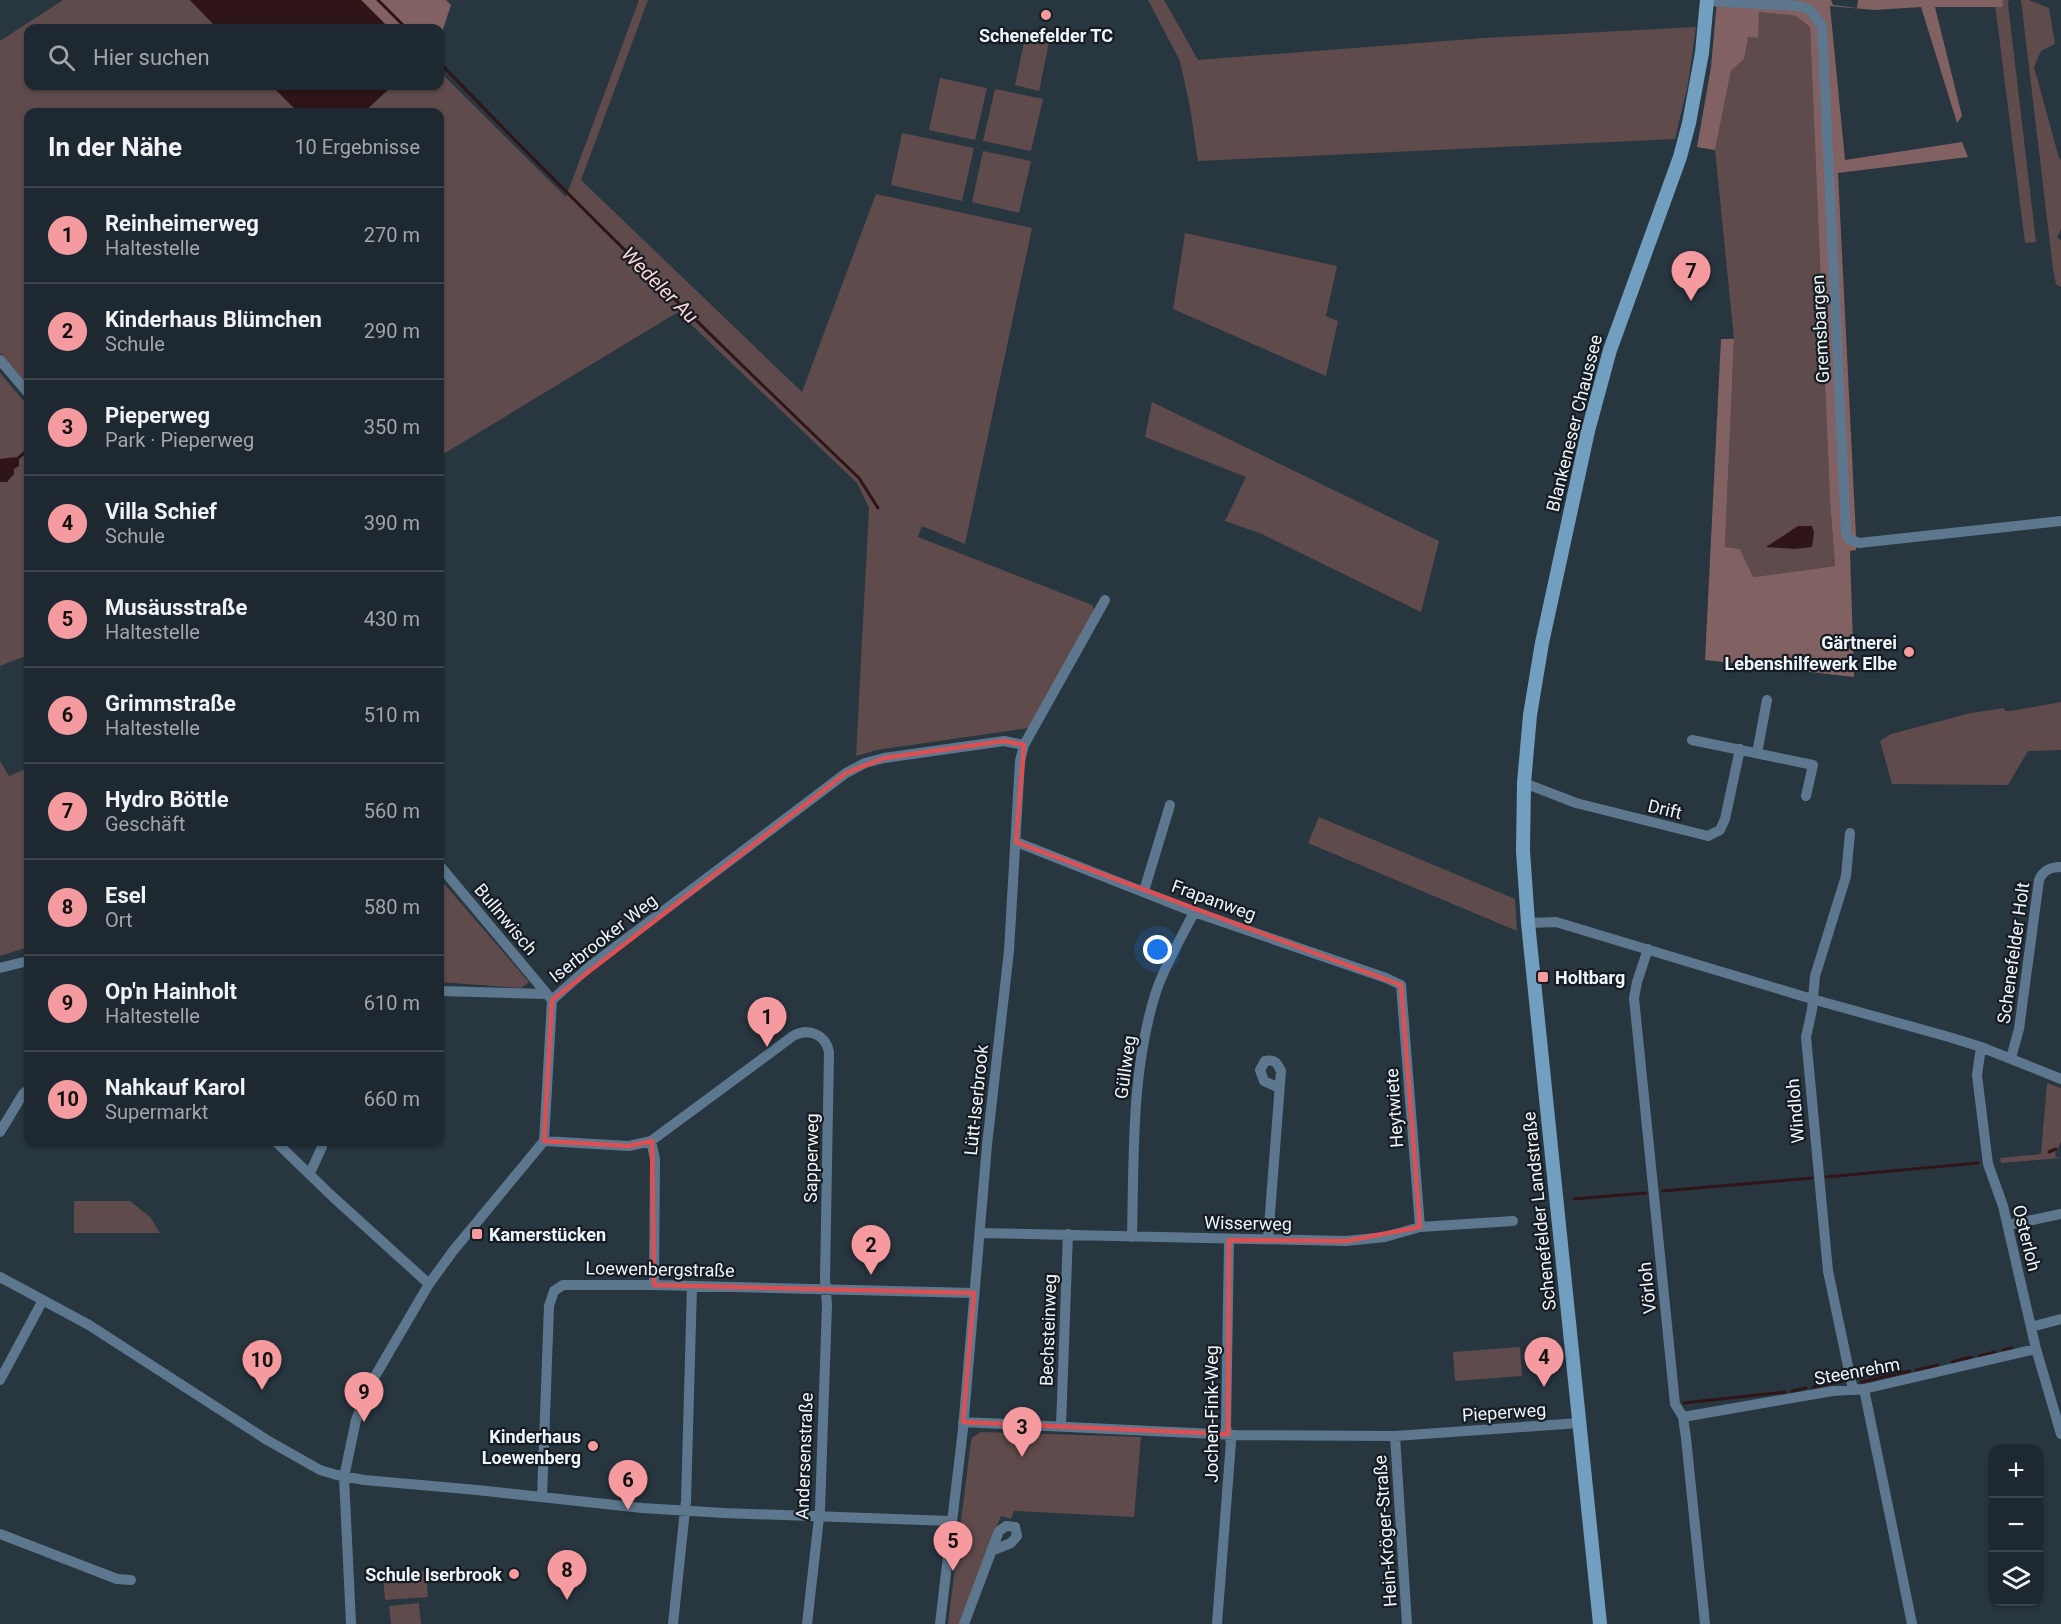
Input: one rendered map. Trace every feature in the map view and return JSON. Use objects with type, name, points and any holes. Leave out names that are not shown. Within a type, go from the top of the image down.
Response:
[{"type":"main road","name":"Blankeneser Chaussee","points":[[1523,829],[1527,733],[1540,653],[1590,421],[1616,331],[1680,157],[1697,86],[1707,0]]},
{"type":"main road","name":"Schenefelder Landstraße","points":[[1523,829],[1528,923],[1600,1624]]},
{"type":"street","name":"Gremsbargen","points":[[1707,0],[1800,6],[1811,11],[1822,26],[1846,534],[1849,539],[1859,543],[2061,521]]},
{"type":"street","points":[[0,360],[24,388]]},
{"type":"street","name":"Lütt-Iserbrook","points":[[940,1624],[963,1422],[987,1145],[1009,951],[1018,781],[1024,745],[1105,600]]},
{"type":"street","points":[[1757,753],[1767,700]]},
{"type":"street","points":[[1692,740],[1813,765],[1806,796]]},
{"type":"street","name":"Iserbrooker Weg","points":[[544,1141],[548,997],[846,773],[866,763],[884,758],[1004,741],[1024,745]]},
{"type":"street","name":"Drift","points":[[1524,783],[1576,803],[1708,836],[1720,830],[1725,819],[1740,749]]},
{"type":"street","points":[[1144,891],[1170,805]]},
{"type":"street","name":"Windloh","points":[[1850,833],[1846,876],[1815,976],[1806,1045],[1827,1259],[1853,1390]]},
{"type":"street","name":"Frapanweg","points":[[1016,842],[1194,912],[1401,985]]},
{"type":"street","name":"Schenefelder Holt","points":[[2011,1058],[2019,1029],[2039,880],[2041,874],[2047,869],[2061,867]]},
{"type":"street","name":"Bullnwisch","points":[[444,871],[534,977],[548,997]]},
{"type":"street","name":"Güllweg","points":[[1132,1237],[1135,1120],[1140,1061],[1156,992],[1194,912]]},
{"type":"street","points":[[1528,923],[1556,922],[1812,999],[1982,1047],[2061,1078]]},
{"type":"street","name":"Vörloh","points":[[1648,949],[1634,998],[1676,1404],[1683,1417],[1705,1624]]},
{"type":"street","points":[[0,968],[24,962]]},
{"type":"street","name":"Heytwiete","points":[[1401,985],[1420,1227]]},
{"type":"street","points":[[444,991],[548,997]]},
{"type":"street","name":"Sapperweg","points":[[651,1142],[794,1035],[803,1032],[816,1034],[826,1042],[829,1052],[826,1289]]},
{"type":"street","name":"Osterloh","points":[[1982,1047],[1977,1075],[1986,1155],[2003,1206],[2036,1349],[2059,1419],[2061,1434]]},
{"type":"street","points":[[1268,1239],[1279,1088]]},
{"type":"street","points":[[0,1132],[24,1093]]},
{"type":"street","points":[[351,1624],[344,1477],[352,1434],[364,1398],[429,1284],[453,1251],[544,1141],[628,1146],[651,1142],[655,1159],[654,1285]]},
{"type":"street","points":[[280,1146],[429,1284]]},
{"type":"street","points":[[310,1173],[322,1146]]},
{"type":"street","points":[[2008,1225],[2061,1214]]},
{"type":"street","name":"Wisserweg","points":[[980,1233],[1346,1241],[1385,1237],[1420,1227],[1513,1221]]},
{"type":"street","name":"Bechsteinweg","points":[[1061,1426],[1068,1234]]},
{"type":"street","name":"Jochen-Fink-Weg","points":[[1217,1624],[1231,1442],[1226,1428],[1229,1240]]},
{"type":"street","points":[[0,1277],[99,1331],[267,1440],[320,1470],[344,1477],[686,1511],[951,1521]]},
{"type":"street","name":"Loewenbergstraße","points":[[542,1497],[549,1306],[551,1296],[558,1288],[570,1284],[654,1285],[974,1293]]},
{"type":"street","points":[[673,1624],[686,1511],[693,1286]]},
{"type":"street","name":"Andersenstraße","points":[[807,1624],[819,1517],[826,1289]]},
{"type":"street","points":[[0,1380],[43,1300]]},
{"type":"street","points":[[2031,1327],[2061,1319]]},
{"type":"street","name":"Steenrehm","points":[[1683,1417],[1864,1389],[2036,1349]]},
{"type":"street","points":[[1864,1389],[1912,1624]]},
{"type":"street","name":"Pieperweg","points":[[963,1422],[1228,1434],[1395,1436],[1579,1424]]},
{"type":"street","name":"Hein-Kröger-Straße","points":[[1395,1436],[1407,1624]]},
{"type":"street","points":[[0,1534],[117,1579],[131,1580]]},
{"type":"street","points":[[964,1624],[991,1551]]},
{"type":"highlighted area","points":[[1004,741],[1024,745],[1016,842],[1401,985],[1420,1227],[1346,1241],[1229,1240],[1228,1434],[963,1422],[974,1293],[654,1285],[652,1141],[629,1146],[544,1141],[552,1000],[846,773],[884,758]]},
{"type":"shaded area","points":[[63,0],[190,0],[213,24],[26,24]]},
{"type":"shaded area","points":[[190,0],[361,0],[385,24],[213,24]]},
{"type":"shaded area","points":[[361,0],[446,0],[451,5],[444,26],[444,24],[385,24]]},
{"type":"shaded area","points":[[639,0],[648,0],[581,180],[802,392],[876,194],[1032,228],[965,544],[922,526],[918,537],[1092,605],[1096,613],[1028,728],[877,750],[856,756],[869,508],[857,483],[678,312],[444,454],[444,108],[368,108],[388,90],[444,90],[444,76],[566,197]]},
{"type":"shaded area","points":[[1148,0],[1164,0],[1198,60],[1484,38],[1696,27],[1688,84],[1675,139],[1198,161],[1180,61]]},
{"type":"shaded area","points":[[1717,0],[1831,0],[1833,5],[1857,8],[1858,0],[2003,0],[2002,7],[1935,7],[1962,116],[1957,123],[1921,7],[1874,10],[1830,6],[1845,160],[1962,142],[1968,157],[1838,173],[1856,536],[1856,550],[1850,551],[1854,677],[1705,660],[1721,339],[1734,339],[1725,547],[1740,549],[1753,577],[1835,566],[1830,501],[1810,27],[1796,16],[1759,12],[1758,38],[1748,37],[1744,59],[1731,71],[1715,150],[1697,147],[1711,67]]},
{"type":"shaded area","points":[[1869,0],[2009,0],[2036,242],[2025,243],[1995,4]]},
{"type":"shaded area","points":[[2021,0],[2029,0],[2049,8],[2055,44],[2041,51],[2034,67],[2061,160],[2061,229],[2057,238],[2061,240],[2061,287],[2056,284],[2053,269]]},
{"type":"shaded area","points":[[1759,12],[1796,16],[1810,27],[1830,501],[1835,566],[1753,577],[1740,549],[1725,547],[1734,339],[1715,150],[1731,71],[1743,59],[1748,36],[1757,38]]},
{"type":"shaded area","points":[[24,25],[24,90],[276,90],[294,108],[24,108],[24,380],[0,353],[0,41]]},
{"type":"shaded area","points":[[1026,33],[1050,38],[1039,91],[1015,85]]},
{"type":"shaded area","points":[[940,78],[987,88],[975,140],[929,130]]},
{"type":"shaded area","points":[[995,89],[1043,99],[1031,151],[983,141]]},
{"type":"shaded area","points":[[276,90],[388,90],[368,108],[294,108]]},
{"type":"shaded area","points":[[902,133],[974,148],[962,201],[891,185]]},
{"type":"shaded area","points":[[983,151],[1031,161],[1019,213],[972,202]]},
{"type":"shaded area","points":[[1185,233],[1337,266],[1326,316],[1338,321],[1326,376],[1173,309]]},
{"type":"shaded area","points":[[0,373],[24,401],[24,657],[0,666]]},
{"type":"shaded area","points":[[1152,402],[1439,541],[1421,612],[1262,534],[1225,521],[1246,477],[1145,437]]},
{"type":"shaded area","points":[[15,457],[19,460],[19,466],[14,469],[14,474],[7,482],[0,482],[0,459]]},
{"type":"shaded area","points":[[1798,526],[1812,526],[1814,533],[1812,547],[1795,549],[1766,547]]},
{"type":"shaded area","points":[[2061,702],[2061,750],[2028,751],[2008,785],[1892,784],[1880,741],[1891,734],[1971,713],[2004,708],[2005,711],[2011,711]]},
{"type":"shaded area","points":[[0,761],[9,776],[24,770],[24,948],[0,956]]},
{"type":"shaded area","points":[[1319,817],[1515,899],[1517,931],[1308,843]]},
{"type":"shaded area","points":[[444,884],[529,982],[521,988],[444,982]]},
{"type":"shaded area","points":[[2047,1083],[2061,1088],[2061,1142],[2055,1153],[2056,1157],[2061,1158],[2001,1163],[2000,1158],[2041,1154]]},
{"type":"shaded area","points":[[74,1201],[130,1201],[150,1217],[160,1233],[74,1233]]},
{"type":"shaded area","points":[[1520,1347],[1522,1376],[1455,1381],[1453,1352]]},
{"type":"shaded area","points":[[981,1432],[1141,1437],[1134,1517],[1014,1511],[1011,1519],[1001,1516],[959,1624],[948,1624],[971,1441]]},
{"type":"shaded area","points":[[426,1571],[428,1597],[385,1600],[383,1574]]},
{"type":"shaded area","points":[[419,1603],[421,1624],[391,1624],[389,1606]]},
{"type":"waterway","name":"Wedeler Au","points":[[378,0],[402,24]]},
{"type":"waterway","name":"Wedeler Au","points":[[444,67],[648,273],[859,478],[878,508]]},
{"type":"waterway","points":[[17,459],[24,453]]},
{"type":"waterway","points":[[2049,1152],[2056,1149]]},
{"type":"waterway","points":[[1826,1177],[1978,1163]]},
{"type":"waterway","points":[[1663,1191],[1812,1178]]},
{"type":"waterway","points":[[1574,1199],[1646,1193]]},
{"type":"waterway","points":[[2003,1350],[2012,1348]]},
{"type":"waterway","points":[[1979,1356],[1995,1352]]},
{"type":"waterway","points":[[1952,1362],[1971,1357]]},
{"type":"waterway","points":[[1916,1370],[1938,1365]]},
{"type":"waterway","points":[[1861,1382],[1910,1371]]},
{"type":"waterway","points":[[1813,1387],[1843,1381]]},
{"type":"waterway","points":[[1792,1391],[1806,1388]]},
{"type":"waterway","points":[[1684,1403],[1785,1392]]},
{"type":"place","name":"Schenefelder TC","points":[[1046,15]]},
{"type":"place","name":"Hydro Böttle","points":[[1691,301]]},
{"type":"place","name":"Gärtnerei Lebenshilfewerk Elbe","points":[[1909,652]]},
{"type":"place","name":"Holtbarg","points":[[1543,977]]},
{"type":"place","name":"Reinheimerweg","points":[[767,1047]]},
{"type":"place","name":"Kamerstücken","points":[[477,1234]]},
{"type":"place","name":"Kinderhaus Blümchen","points":[[871,1275]]},
{"type":"place","name":"Villa Schief","points":[[1544,1387]]},
{"type":"place","name":"Nahkauf Karol","points":[[262,1390]]},
{"type":"place","name":"Op'n Hainholt","points":[[364,1422]]},
{"type":"place","name":"Kinderhaus Loewenberg","points":[[593,1446]]},
{"type":"place","name":"Pieperweg","points":[[1022,1457]]},
{"type":"place","name":"Grimmstraße","points":[[628,1510]]},
{"type":"place","name":"Musäusstraße","points":[[953,1571]]},
{"type":"place","name":"Schule Iserbrook","points":[[514,1574]]},
{"type":"place","name":"Esel","points":[[567,1600]]}]
